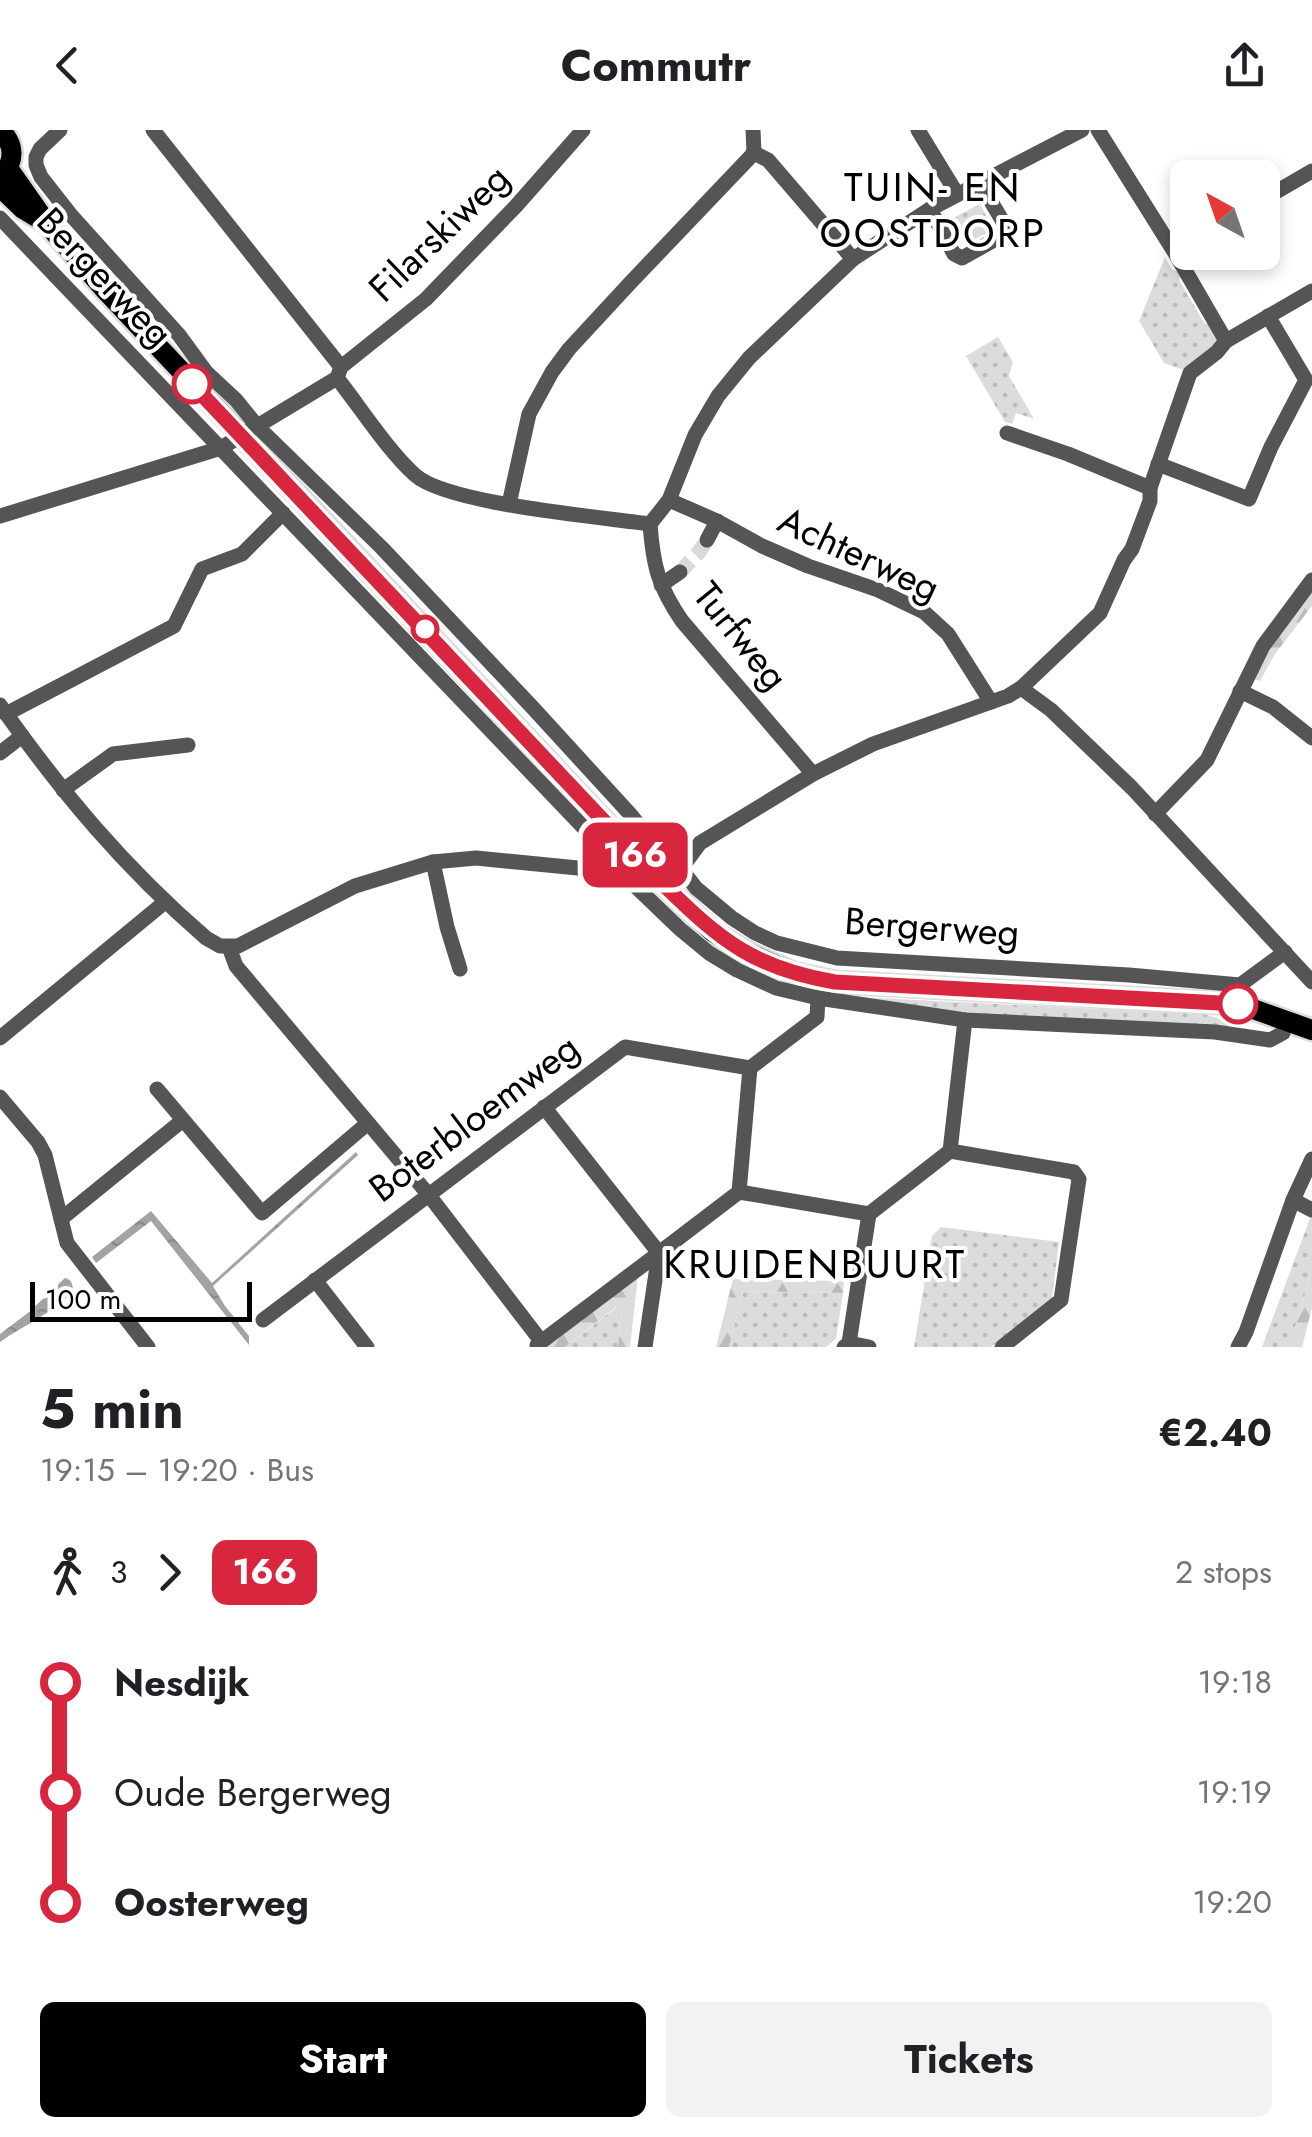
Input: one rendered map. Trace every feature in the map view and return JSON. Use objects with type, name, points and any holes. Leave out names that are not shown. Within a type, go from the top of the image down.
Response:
[{"type":"main road","points":[[3,177],[12,152],[11,134]]},
{"type":"main road","name":"Bergerweg","points":[[3,177],[23,209],[48,224],[250,432],[539,752],[620,848],[713,932],[734,946],[774,966],[814,978],[857,984],[1238,1004],[1312,1030]]},
{"type":"main road","name":"Bergerweg","points":[[1194,1003],[1312,1044]]},
{"type":"street","name":"Bergerweg","points":[[60,130],[42,146],[37,165],[70,214],[179,335],[206,372],[236,400],[250,432],[382,548],[660,851],[709,898],[755,933],[812,953],[871,961],[1240,985],[1286,952]]},
{"type":"street","points":[[153,130],[417,477],[435,488],[509,504],[650,524],[669,500],[695,435],[718,396],[749,358],[853,259],[930,209],[1082,130]]},
{"type":"street","name":"Filarskiweg","points":[[0,516],[220,448],[250,432],[339,372],[426,299],[584,130]]},
{"type":"street","points":[[509,504],[529,414],[552,372],[754,153],[753,130]]},
{"type":"street","points":[[918,130],[957,194]]},
{"type":"street","points":[[1098,130],[1170,233]]},
{"type":"street","points":[[754,153],[768,160],[853,259]]},
{"type":"street","points":[[1280,190],[1312,171]]},
{"type":"street","points":[[930,209],[954,254],[962,258],[1005,234],[1005,225],[980,183]]},
{"type":"street","name":"Bergerweg","points":[[0,218],[585,829],[620,848],[629,880],[709,953],[776,988],[965,1020],[1215,1032],[1270,1040],[1283,1033]]},
{"type":"street","points":[[1191,270],[1226,340]]},
{"type":"street","points":[[665,886],[682,870],[700,843],[813,774],[872,744],[1021,688],[1100,614],[1150,501],[1150,488],[1190,374],[1226,340],[1312,291]]},
{"type":"street","points":[[1158,464],[1248,499],[1306,380],[1268,316]]},
{"type":"street","points":[[1008,433],[1150,488]]},
{"type":"street","name":"Achterweg","points":[[669,500],[793,560],[878,590],[924,612],[948,634],[991,702]]},
{"type":"street","points":[[283,514],[242,554],[202,569],[174,626],[3,709],[62,790],[164,902],[212,942],[229,947],[250,941],[355,886],[432,862],[476,858],[600,868],[620,848],[619,802]]},
{"type":"street","points":[[707,540],[717,520]]},
{"type":"street","name":"Turfweg","points":[[650,524],[652,560],[665,596],[813,774]]},
{"type":"street","points":[[661,585],[680,572]]},
{"type":"street","points":[[1156,814],[1206,760],[1263,646],[1312,580]]},
{"type":"street","points":[[1021,688],[1052,710],[1132,788],[1312,982]]},
{"type":"street","points":[[1240,691],[1273,707],[1312,738]]},
{"type":"street","points":[[0,753],[22,736]]},
{"type":"street","points":[[62,790],[113,754],[188,745]]},
{"type":"street","points":[[539,752],[569,748]]},
{"type":"street","points":[[432,862],[460,969]]},
{"type":"street","points":[[0,1038],[164,902]]},
{"type":"street","points":[[229,947],[236,966],[428,1194],[537,1344],[739,1192],[869,1214]]},
{"type":"street","points":[[739,1192],[750,1068],[816,1017],[818,998]]},
{"type":"street","points":[[869,1347],[847,1345],[869,1214],[950,1151],[965,1020]]},
{"type":"street","name":"Boterbloemweg","points":[[263,1320],[625,1047],[750,1068]]},
{"type":"street","points":[[157,1090],[262,1212],[368,1123]]},
{"type":"street","points":[[0,1097],[45,1155],[67,1243],[148,1347]]},
{"type":"street","points":[[544,1106],[659,1253],[645,1347]]},
{"type":"street","points":[[62,1219],[182,1120]]},
{"type":"street","points":[[950,1151],[1074,1172],[1079,1179],[1061,1300],[1002,1347]]},
{"type":"street","points":[[1238,1347],[1292,1200],[1312,1159]]},
{"type":"street","points":[[1292,1200],[1312,1210]]},
{"type":"street","points":[[314,1280],[366,1347]]},
{"type":"green space","points":[[980,204],[993,229],[965,245],[951,219]]},
{"type":"green space","points":[[1165,257],[1170,270],[1179,272],[1179,280],[1205,324],[1209,323],[1218,337],[1216,346],[1187,371],[1164,363],[1139,321]]},
{"type":"green space","points":[[998,337],[1013,362],[1009,376],[1034,419],[1016,413],[1012,424],[1005,422],[966,356]]},
{"type":"green space","points":[[1312,591],[1312,606],[1275,654],[1260,681],[1251,678],[1262,660]]},
{"type":"green space","points":[[856,997],[1204,1014],[1232,1028],[957,1013]]},
{"type":"green space","points":[[1312,1213],[1312,1271],[1289,1347],[1262,1347]]},
{"type":"green space","points":[[941,1227],[1059,1242],[1052,1299],[991,1347],[914,1347],[932,1236]]},
{"type":"green space","points":[[1312,1271],[1312,1308],[1302,1347],[1289,1347]]},
{"type":"green space","points":[[638,1276],[630,1347],[618,1347],[622,1314],[616,1307],[565,1347],[545,1347]]},
{"type":"green space","points":[[733,1279],[844,1281],[843,1293],[743,1291],[729,1347],[716,1347]]},
{"type":"green space","points":[[743,1291],[843,1293],[836,1339],[826,1347],[729,1347]]},
{"type":"green space","points":[[617,1307],[622,1313],[618,1347],[565,1347]]},
{"type":"water","points":[[356,1152],[358,1155],[213,1286],[249,1336],[249,1345],[151,1221],[96,1263],[92,1257],[151,1211],[212,1283]]},
{"type":"water","points":[[65,1278],[71,1281],[73,1291],[65,1299],[0,1342],[0,1334]]},
{"type":"tunnel","points":[[680,572],[707,540]]},
{"type":"bus line","name":"166","points":[[192,384],[665,886],[713,932],[746,952],[793,973],[835,982],[1238,1004]]},
{"type":"district","name":"TUIN- EN OOSTDORP","points":[[933,210]]},
{"type":"district","name":"KRUIDENBUURT","points":[[815,1264]]}]
